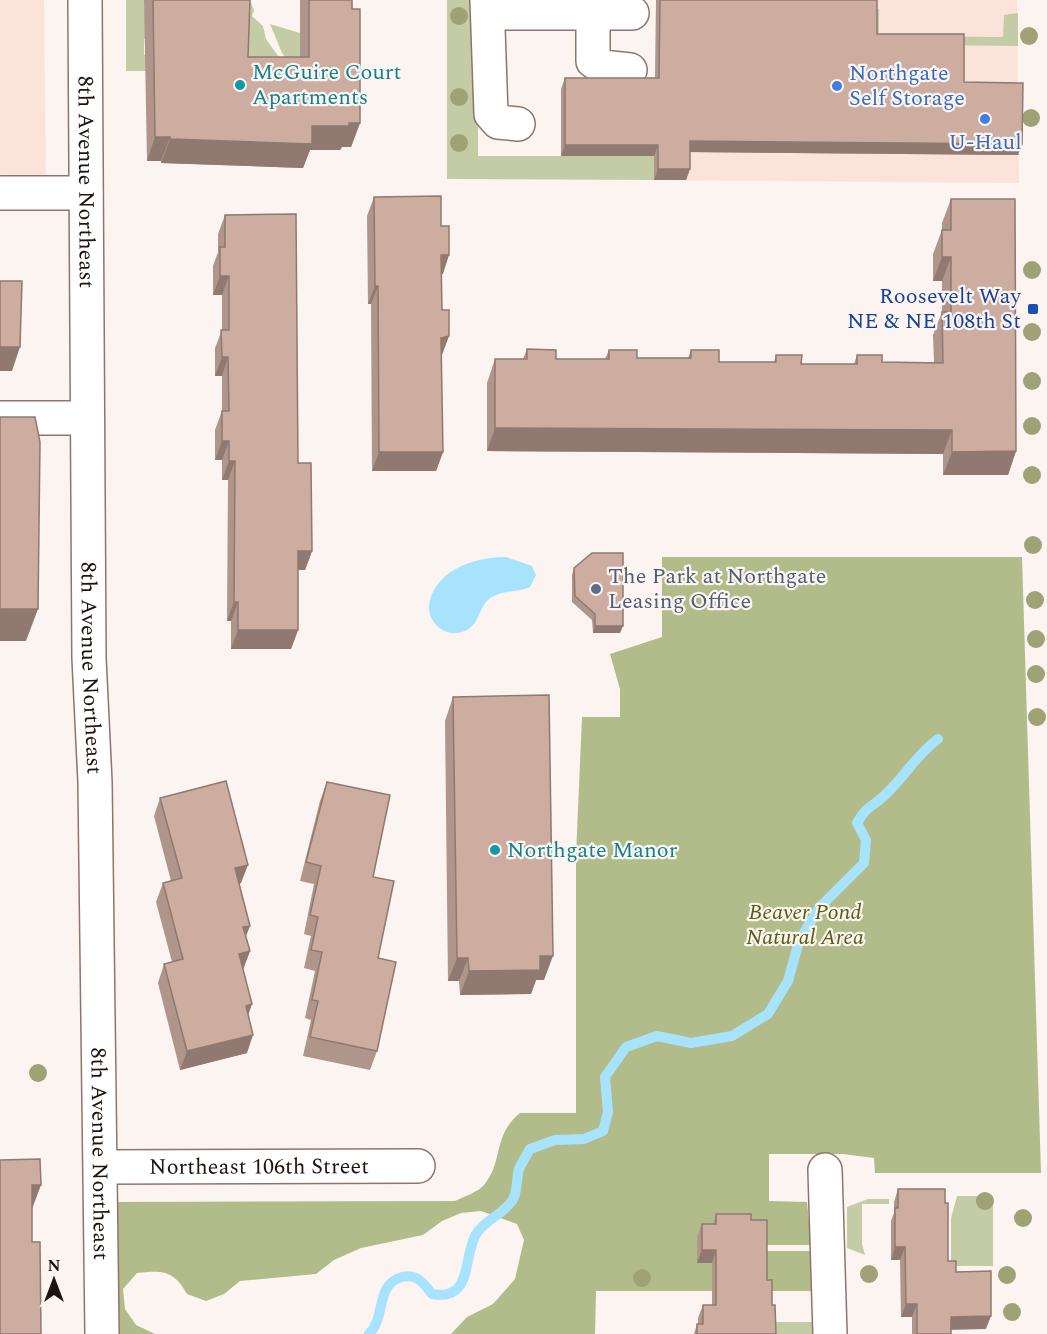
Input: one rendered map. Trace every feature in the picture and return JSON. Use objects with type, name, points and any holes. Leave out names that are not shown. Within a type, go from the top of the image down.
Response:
[{"type":"street","name":"8th Avenue Northeast","points":[[86,0],[89,658],[95,782],[102,1334]]},
{"type":"street","points":[[518,124],[498,122],[491,114],[487,7],[632,13]]},
{"type":"street","points":[[593,13],[593,61],[602,67],[630,70]]},
{"type":"street","points":[[0,193],[86,193]]},
{"type":"street","points":[[0,418],[87,418]]},
{"type":"street","name":"Northeast 106th Street","points":[[101,1167],[417,1166]]},
{"type":"street","points":[[825,1170],[830,1334]]},
{"type":"shaded area","points":[[0,0],[44,0],[46,175],[0,174]]},
{"type":"shaded area","name":"Northgate Self Storage","points":[[656,0],[1017,0],[1019,183],[654,180]]},
{"type":"green space","points":[[126,0],[177,0],[144,2],[147,39],[144,39],[144,55],[147,55],[147,71],[126,71]]},
{"type":"green space","points":[[245,0],[250,0],[254,10],[252,16],[263,26],[266,39],[281,60],[239,68]]},
{"type":"green space","points":[[447,0],[471,0],[471,28],[478,28],[478,156],[654,156],[654,180],[447,179]]},
{"type":"green space","points":[[873,9],[879,9],[879,36],[1003,37],[1004,15],[1018,13],[1018,46],[839,44]]},
{"type":"green space","points":[[270,24],[300,33],[300,49],[303,49],[297,73],[282,53]]},
{"type":"green space","name":"Beaver Pond Natural Area","points":[[662,557],[1022,557],[1041,1173],[875,1173],[874,1158],[843,1154],[769,1154],[769,1201],[807,1202],[811,1245],[763,1245],[712,1263],[712,1279],[763,1251],[811,1251],[814,1291],[596,1291],[595,1334],[451,1334],[467,1317],[493,1304],[515,1279],[524,1240],[517,1224],[481,1211],[461,1213],[442,1221],[423,1235],[361,1248],[334,1260],[316,1274],[240,1281],[224,1294],[206,1301],[187,1294],[177,1280],[167,1273],[137,1273],[123,1289],[125,1309],[136,1325],[155,1334],[117,1334],[115,1202],[455,1201],[484,1185],[494,1167],[505,1131],[520,1113],[576,1113],[576,856],[582,717],[620,717],[620,689],[610,654],[662,637]]},
{"type":"green space","points":[[957,1196],[993,1196],[993,1266],[951,1266],[951,1218]]},
{"type":"green space","points":[[868,1199],[889,1199],[889,1204],[862,1204],[862,1244],[865,1255],[847,1248],[847,1207]]},
{"type":"green space","points":[[767,1322],[815,1322],[816,1334],[767,1334]]},
{"type":"water","points":[[506,557],[532,566],[536,575],[530,587],[492,597],[468,630],[448,632],[442,630],[432,620],[430,600],[435,589],[450,572],[483,559]]},
{"type":"building","name":"McGuire Court Apartments","points":[[153,0],[250,0],[248,57],[309,57],[309,0],[352,0],[352,9],[360,9],[360,123],[349,123],[349,126],[312,126],[312,144],[155,137]]},
{"type":"building","name":"Northgate Self Storage","points":[[660,0],[877,0],[877,34],[964,34],[964,82],[1023,83],[1022,144],[690,141],[690,169],[658,169],[658,145],[565,145],[565,78],[659,78]]},
{"type":"building","points":[[441,196],[441,226],[449,226],[449,255],[441,255],[442,310],[449,310],[449,336],[441,338],[443,452],[379,452],[378,286],[375,286],[374,197]]},
{"type":"building","points":[[951,199],[1015,199],[1016,451],[952,452],[952,430],[495,428],[495,359],[527,359],[527,349],[556,350],[556,359],[609,359],[609,350],[637,350],[637,358],[691,358],[691,350],[719,350],[719,362],[776,362],[776,355],[802,355],[801,364],[857,364],[857,355],[882,355],[882,362],[943,363],[942,312],[951,312],[951,257],[942,257],[942,230],[951,230]]},
{"type":"building","points":[[296,214],[298,463],[311,463],[312,551],[298,551],[298,630],[238,630],[238,602],[234,602],[235,461],[229,461],[229,441],[222,441],[222,411],[229,411],[228,357],[222,357],[221,330],[229,330],[229,276],[220,276],[220,247],[225,247],[225,215]]},
{"type":"building","points":[[0,281],[22,281],[20,347],[0,347]]},
{"type":"building","points":[[0,417],[35,417],[40,442],[38,609],[0,609]]},
{"type":"building","name":"The Park at Northgate Leasing Office","points":[[592,553],[623,553],[623,626],[595,626],[595,614],[575,596],[574,568]]},
{"type":"building","name":"Northgate Manor","points":[[549,695],[553,956],[540,956],[540,970],[469,971],[468,958],[457,958],[453,697]]},
{"type":"building","points":[[226,781],[248,865],[235,868],[250,926],[243,927],[250,951],[239,954],[252,1004],[246,1006],[253,1035],[187,1051],[164,964],[183,959],[163,883],[182,878],[160,798]]},
{"type":"building","points":[[327,782],[390,795],[373,877],[394,881],[378,958],[396,962],[377,1051],[310,1037],[318,1001],[312,1000],[322,952],[311,950],[318,917],[310,915],[321,866],[306,862]]},
{"type":"building","points":[[40,1159],[41,1185],[32,1185],[32,1242],[40,1242],[41,1334],[0,1334],[0,1160]]},
{"type":"building","points":[[898,1189],[945,1189],[945,1203],[948,1203],[948,1261],[956,1261],[956,1272],[991,1271],[991,1316],[951,1317],[951,1334],[917,1334],[917,1304],[906,1304],[905,1247],[895,1247],[895,1208],[898,1208]]},
{"type":"building","points":[[716,1214],[751,1214],[751,1220],[767,1220],[767,1280],[772,1280],[772,1305],[775,1305],[776,1334],[697,1334],[697,1324],[703,1324],[703,1305],[716,1305],[716,1250],[702,1250],[702,1224],[716,1224]]},
{"type":"waterway","points":[[369,1334],[378,1319],[384,1294],[394,1281],[407,1276],[416,1278],[432,1294],[445,1295],[460,1285],[475,1236],[482,1226],[512,1201],[519,1169],[530,1149],[555,1140],[584,1139],[603,1131],[608,1112],[605,1077],[626,1047],[657,1036],[691,1043],[732,1036],[768,1014],[788,981],[799,941],[820,907],[864,863],[866,840],[857,823],[867,809],[886,794],[924,751],[938,739]]},
{"type":"place","name":"McGuire Court Apartments","points":[[240,85]]},
{"type":"place","name":"Northgate Self Storage","points":[[837,86]]},
{"type":"place","name":"U-Haul","points":[[985,119]]},
{"type":"place","name":"Roosevelt Way NE & NE 108th St","points":[[1033,309]]},
{"type":"place","name":"The Park at Northgate Leasing Office","points":[[596,589]]},
{"type":"place","name":"Northgate Manor","points":[[495,850]]}]
